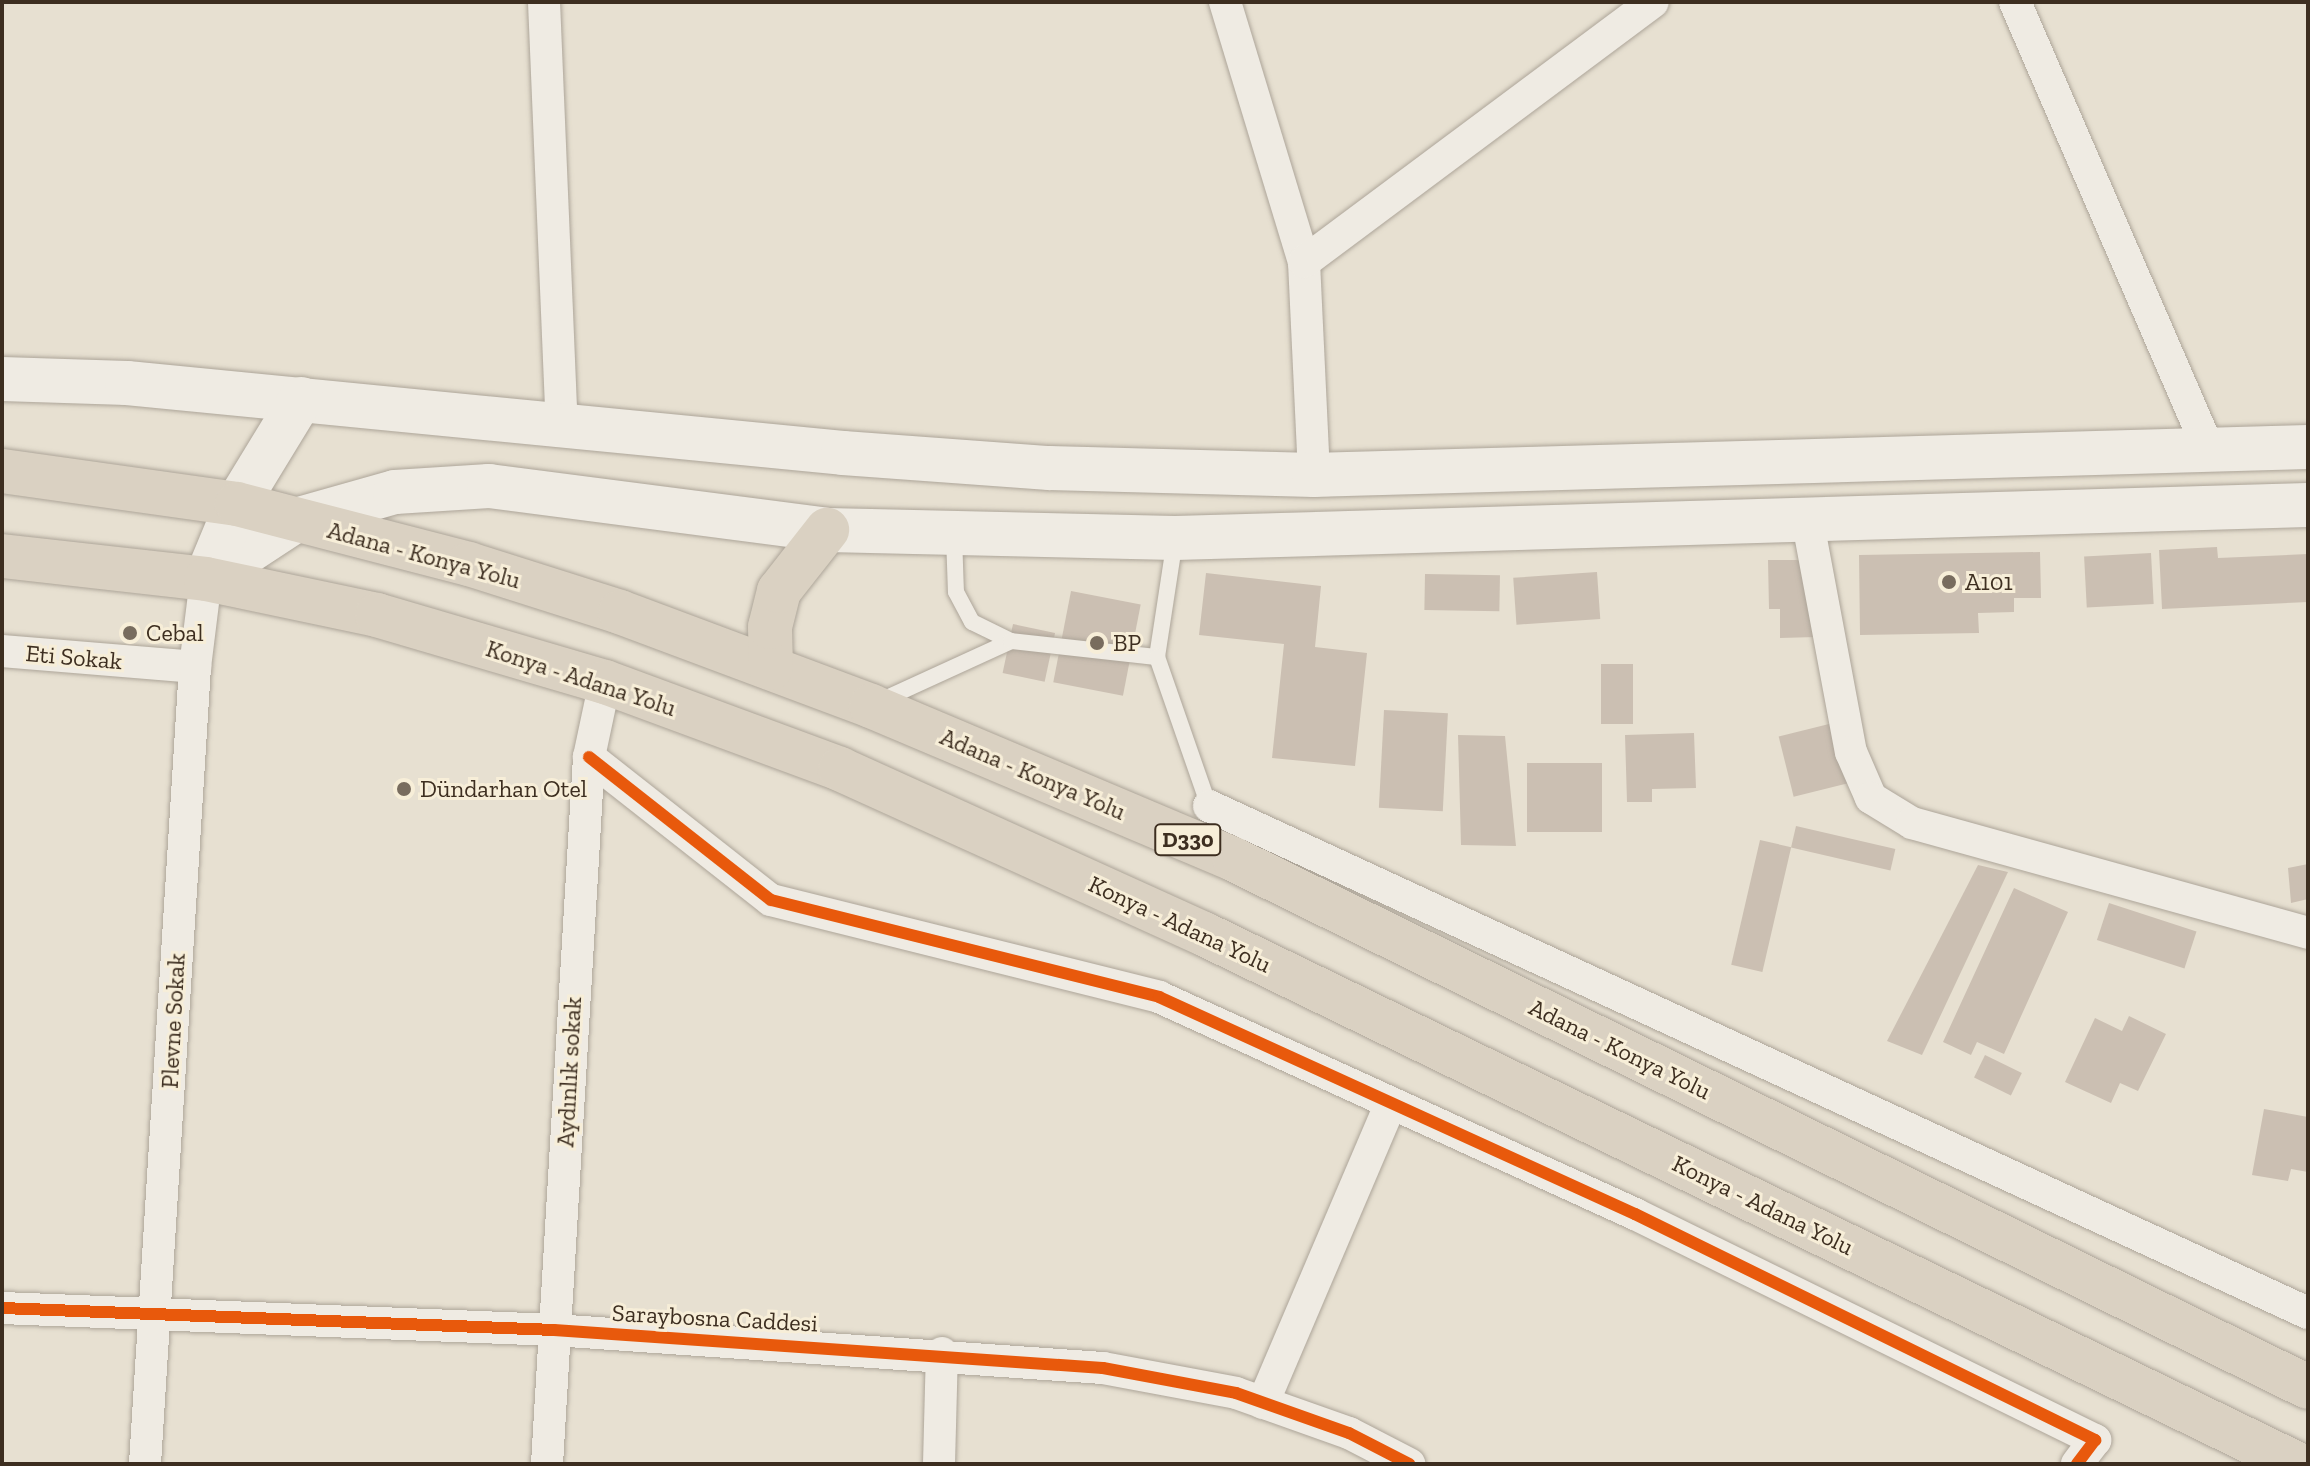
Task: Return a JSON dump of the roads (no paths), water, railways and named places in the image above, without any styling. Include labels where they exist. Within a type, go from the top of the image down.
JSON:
[{"type":"highway","name":"Adana - Konya Yolu","points":[[2,471],[237,504],[469,564],[620,612],[871,706],[1235,860],[2308,1387]]},
{"type":"highway","points":[[771,668],[770,627],[779,591],[827,530]]},
{"type":"highway","name":"Konya - Adana Yolu","points":[[2,556],[206,579],[377,615],[605,682],[840,769],[1204,934],[2297,1464]]},
{"type":"main road","points":[[2,379],[127,383],[562,427],[1033,467],[1314,475],[2308,447]]},
{"type":"main road","points":[[206,579],[237,504],[301,399]]},
{"type":"main road","points":[[1314,475],[1315,537]]},
{"type":"main road","points":[[206,579],[296,520],[395,492],[489,486],[827,530],[1175,538],[1808,523],[2308,505]]},
{"type":"street","points":[[544,2],[562,427]]},
{"type":"street","points":[[1225,2],[1304,262],[1314,475]]},
{"type":"street","points":[[1304,262],[1653,2]]},
{"type":"street","points":[[2015,2],[2209,450]]},
{"type":"street","points":[[1808,523],[1851,752],[1871,798],[1912,823],[2308,933]]},
{"type":"street","name":"Plevne Sokak","points":[[145,1464],[195,667],[206,579]]},
{"type":"street","name":"Eti Sokak","points":[[2,651],[195,667]]},
{"type":"street","name":"Aydınlık sokak","points":[[547,1464],[589,757],[605,682]]},
{"type":"street","points":[[589,757],[771,900],[1159,997],[1635,1214],[2095,1440],[2077,1464]]},
{"type":"street","points":[[1209,806],[2308,1313]]},
{"type":"street","points":[[1263,1403],[1391,1103]]},
{"type":"street","name":"Saraybosna Caddesi","points":[[2,1308],[554,1330],[942,1353],[1103,1368],[1263,1403],[1349,1433],[1409,1464]]},
{"type":"street","points":[[939,1464],[942,1353]]},
{"type":"lane","points":[[954,535],[956,592],[972,622],[1011,641],[1157,657]]},
{"type":"lane","points":[[1175,538],[1157,657],[1209,806],[1235,860]]},
{"type":"lane","points":[[871,706],[1011,641]]},
{"type":"place","name":"A101","points":[[1949,582]]},
{"type":"place","name":"Cebal","points":[[130,633]]},
{"type":"place","name":"BP","points":[[1097,643]]},
{"type":"place","name":"Dündarhan Otel","points":[[404,789]]}]
